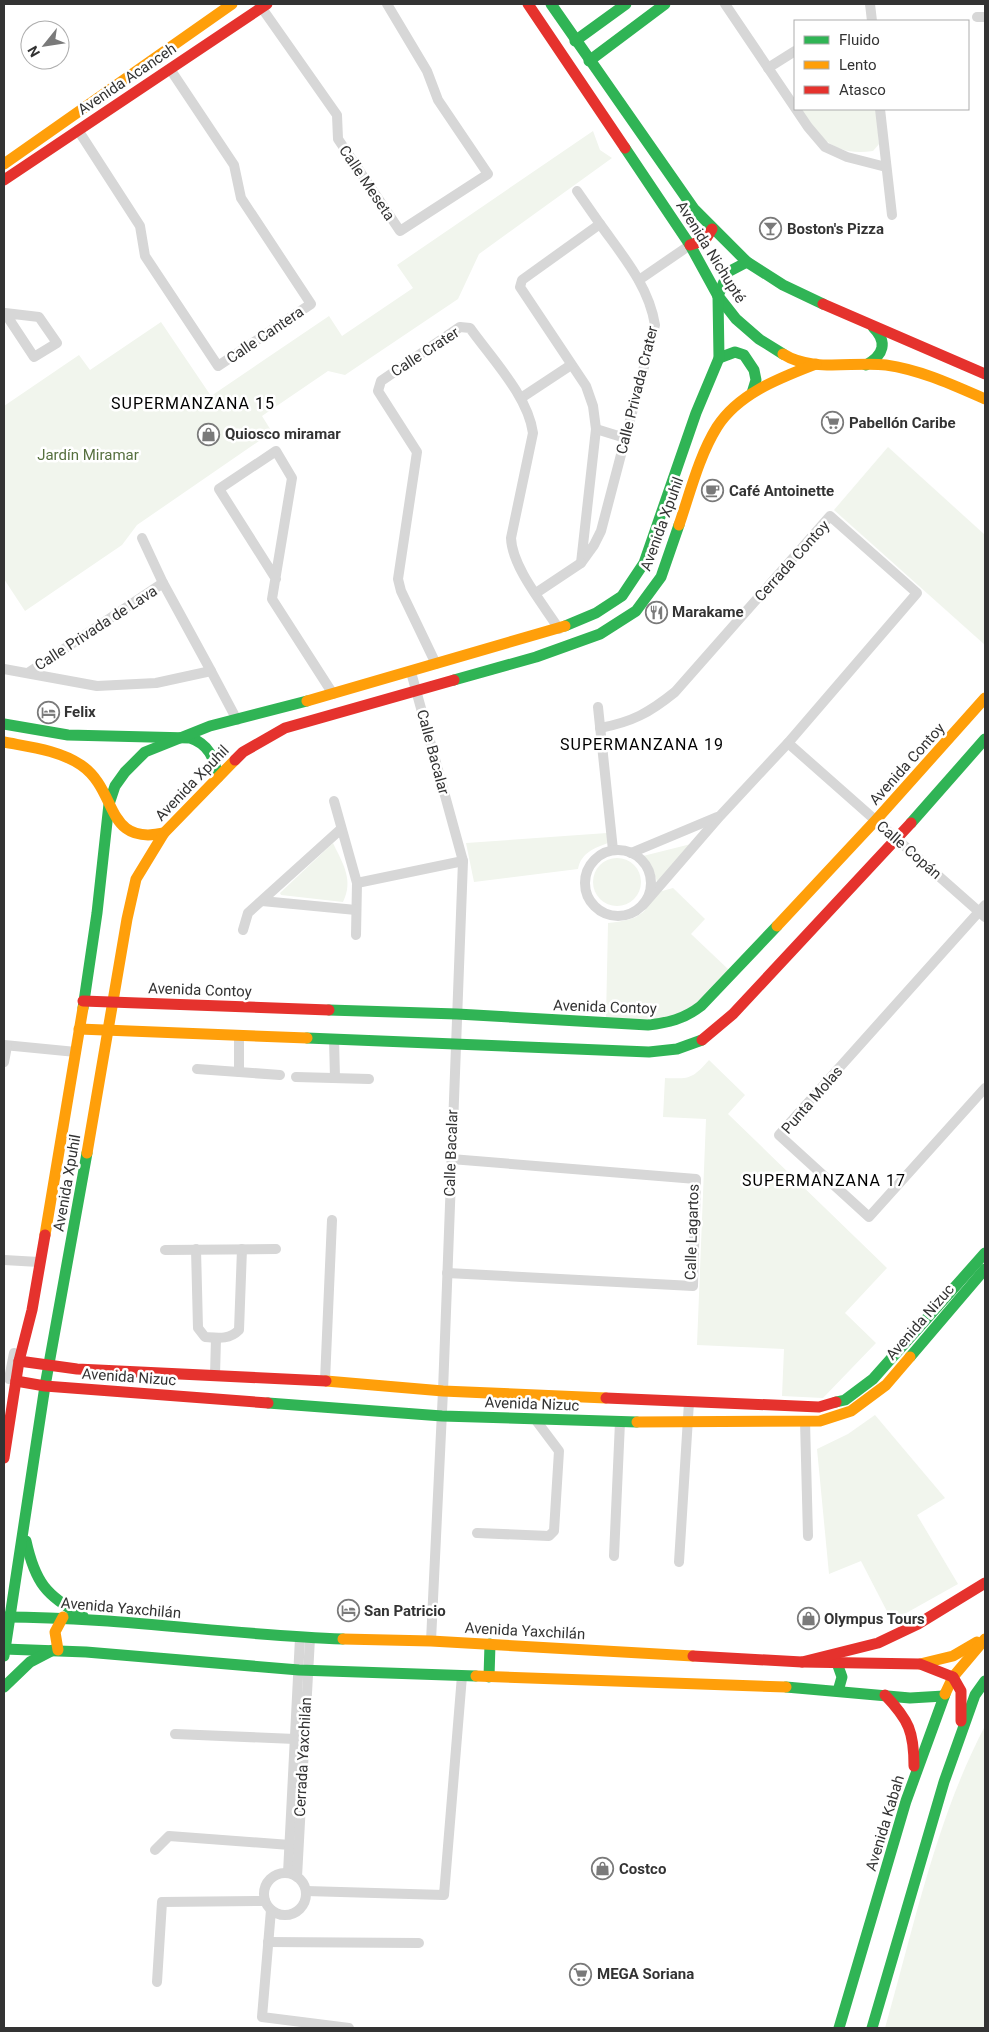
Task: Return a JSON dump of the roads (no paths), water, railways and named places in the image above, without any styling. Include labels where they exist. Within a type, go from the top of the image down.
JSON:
[{"type":"street","name":"Avenida Acanceh","points":[[4,164],[232,4]]},
{"type":"street","name":"Calle Meseta","points":[[262,5],[337,115],[338,139],[400,231],[488,174],[438,100],[427,71],[387,4]]},
{"type":"street","name":"Avenida Nichupté","points":[[528,4],[690,245],[718,296],[736,319],[771,348],[788,357],[816,364],[886,365],[932,376],[985,399]]},
{"type":"street","name":"Avenida Nichupté","points":[[552,4],[575,41],[694,209],[747,262],[783,285],[872,326],[985,374]]},
{"type":"street","points":[[575,41],[626,4]]},
{"type":"street","points":[[589,61],[665,4]]},
{"type":"street","points":[[725,4],[794,107]]},
{"type":"street","points":[[870,4],[872,20]]},
{"type":"street","name":"Avenida Acanceh","points":[[4,180],[262,5]]},
{"type":"street","points":[[768,68],[794,52]]},
{"type":"street","name":"Calle Cantera","points":[[78,130],[140,226],[145,256],[218,366],[311,304],[241,198],[234,165],[170,68]]},
{"type":"street","points":[[796,110],[824,147],[847,157],[886,167]]},
{"type":"street","points":[[880,110],[892,215]]},
{"type":"street","name":"Calle Privada Crater","points":[[536,592],[581,563],[601,531],[655,324],[653,307],[639,280],[577,191]]},
{"type":"street","name":"Calle Privada Crater","points":[[581,563],[596,429],[592,406],[586,386],[520,286],[522,280],[600,224]]},
{"type":"street","points":[[639,280],[690,245],[705,240],[712,229]]},
{"type":"street","points":[[718,296],[728,272],[747,262]]},
{"type":"street","name":"Avenida Xpuhil","points":[[4,1458],[9,1380],[19,1361],[30,1313],[76,1052],[97,913],[109,804],[115,786],[134,760],[145,752],[178,737],[559,630],[596,613],[622,596],[644,563],[696,412],[718,358],[718,296]]},
{"type":"street","points":[[4,312],[39,318],[57,343],[34,357],[4,312]]},
{"type":"street","name":"Calle Crater","points":[[436,664],[401,591],[398,579],[418,452],[378,391],[381,381],[460,326],[470,328],[521,398],[531,416],[533,433],[511,538],[511,550],[559,630]]},
{"type":"street","points":[[866,364],[880,356],[884,348],[882,337],[872,326]]},
{"type":"street","points":[[718,358],[735,352],[744,355],[754,370],[756,380],[752,394]]},
{"type":"street","name":"Avenida Xpuhil","points":[[4,1651],[6,1617],[24,1531],[45,1386],[110,1030],[127,919],[136,880],[164,833],[243,752],[285,728],[536,657],[600,634],[636,611],[661,576],[702,460],[717,427],[752,394],[776,379],[816,364]]},
{"type":"street","points":[[521,398],[571,365]]},
{"type":"street","points":[[596,429],[625,438]]},
{"type":"street","points":[[276,579],[219,489],[276,452],[292,478],[276,579],[272,600],[332,694]]},
{"type":"street","name":"Cerrada Contoy","points":[[600,728],[627,723],[652,710],[674,692],[830,516],[917,592],[788,743],[720,816],[643,905]]},
{"type":"street","name":"Calle Privada de Lava","points":[[142,538],[236,720]]},
{"type":"street","name":"Calle Privada de Lava","points":[[28,673],[164,583]]},
{"type":"street","name":"Calle Privada de Lava","points":[[4,669],[97,686],[156,683],[212,671]]},
{"type":"street","name":"Calle Bacalar","points":[[411,672],[463,860],[442,1416],[431,1641]]},
{"type":"street","name":"Avenida Contoy","points":[[84,1001],[457,1014],[648,1025],[672,1023],[695,1012],[876,820],[985,698]]},
{"type":"street","points":[[598,707],[613,850]]},
{"type":"street","points":[[4,724],[69,735],[178,737],[198,740],[207,747],[214,761],[218,778]]},
{"type":"street","points":[[79,1030],[456,1043],[649,1052],[681,1049],[707,1038],[733,1014],[897,839],[985,739]]},
{"type":"street","points":[[4,742],[67,756],[92,773],[116,817],[133,834],[150,838],[164,833]]},
{"type":"street","name":"Calle Copán","points":[[788,743],[897,839],[983,911]]},
{"type":"street","points":[[334,800],[357,883],[356,935]]},
{"type":"street","name":"Cerrada Contoy","points":[[631,853],[720,816]]},
{"type":"street","points":[[243,930],[248,913],[342,829]]},
{"type":"street","points":[[613,850],[631,853],[640,858],[650,876],[651,886],[643,905],[635,912],[614,916],[604,913],[588,899],[585,889],[588,868],[603,853],[613,850]]},
{"type":"street","points":[[357,883],[463,860]]},
{"type":"street","points":[[262,901],[356,910]]},
{"type":"street","name":"Punta Molas","points":[[983,911],[779,1135],[869,1217],[985,1088]]},
{"type":"street","points":[[239,1035],[239,1072]]},
{"type":"street","points":[[334,1039],[335,1078]]},
{"type":"street","points":[[4,1062],[5,1045],[76,1052]]},
{"type":"street","points":[[197,1069],[280,1075]]},
{"type":"street","points":[[296,1077],[369,1079]]},
{"type":"street","name":"Calle Lagartos","points":[[447,1273],[693,1286],[696,1179],[451,1159]]},
{"type":"street","points":[[325,1381],[332,1220]]},
{"type":"street","points":[[196,1249],[198,1328],[204,1337],[216,1338],[232,1337],[239,1330],[242,1249]]},
{"type":"street","points":[[165,1250],[276,1249]]},
{"type":"street","name":"Avenida Nizuc","points":[[9,1380],[45,1386],[442,1416],[687,1423],[820,1421],[852,1411],[886,1385],[980,1270],[985,1253]]},
{"type":"street","points":[[4,1260],[39,1262]]},
{"type":"street","name":"Avenida Nizuc","points":[[19,1361],[49,1365],[325,1381],[443,1391],[819,1407],[845,1400],[873,1379],[980,1270]]},
{"type":"street","points":[[9,1380],[22,1321],[30,1313]]},
{"type":"street","points":[[215,1375],[216,1338]]},
{"type":"street","points":[[679,1562],[689,1402]]},
{"type":"street","points":[[476,1533],[549,1536],[554,1531],[559,1451],[535,1419]]},
{"type":"street","points":[[805,1421],[808,1536]]},
{"type":"street","points":[[614,1556],[620,1422]]},
{"type":"street","points":[[24,1531],[31,1567],[42,1588],[59,1604],[91,1620]]},
{"type":"street","points":[[802,1662],[878,1643],[918,1624],[985,1582]]},
{"type":"street","name":"Avenida Yaxchilán","points":[[6,1617],[63,1617],[305,1638],[431,1641],[802,1662],[920,1664],[953,1677]]},
{"type":"street","points":[[56,1650],[54,1632],[63,1617]]},
{"type":"street","name":"Cerrada Yaxchilán","points":[[292,1875],[305,1638]]},
{"type":"street","points":[[920,1664],[953,1656],[985,1638]]},
{"type":"street","name":"Avenida Kabah","points":[[839,2028],[914,1779],[944,1696],[953,1677],[985,1638]]},
{"type":"street","points":[[488,1677],[490,1644]]},
{"type":"street","points":[[4,1687],[30,1662],[56,1650]]},
{"type":"street","points":[[4,1651],[56,1650],[304,1670],[772,1686],[910,1698],[944,1696],[961,1691],[985,1675]]},
{"type":"street","points":[[837,1663],[842,1672],[843,1684],[838,1691]]},
{"type":"street","name":"Cerrada Yaxchilán","points":[[292,1875],[290,1845],[295,1740],[304,1670]]},
{"type":"street","points":[[306,1891],[303,1906],[291,1915],[280,1915],[271,1910],[265,1901],[266,1884],[280,1874],[292,1875],[306,1891],[444,1895],[462,1676]]},
{"type":"street","points":[[953,1677],[961,1691],[963,1705],[959,1740]]},
{"type":"street","points":[[872,2028],[909,1898],[959,1740],[975,1695],[985,1681]]},
{"type":"street","points":[[884,1695],[904,1714],[914,1737],[914,1779]]},
{"type":"street","points":[[174,1734],[295,1740]]},
{"type":"street","points":[[155,1850],[169,1836],[290,1845]]},
{"type":"street","points":[[157,1982],[162,1902],[265,1901]]},
{"type":"street","points":[[271,1910],[262,2016],[349,2028]]},
{"type":"street","points":[[268,1942],[419,1944]]},
{"type":"place","name":"Boston's Pizza","points":[[771,229]]},
{"type":"place","name":"Pabellón Caribe","points":[[833,423]]},
{"type":"place","name":"Quiosco miramar","points":[[209,434]]},
{"type":"place","name":"Café Antoinette","points":[[713,491]]},
{"type":"place","name":"Marakame","points":[[656,612]]},
{"type":"place","name":"Felix","points":[[48,712]]},
{"type":"place","name":"San Patricio","points":[[348,1611]]},
{"type":"place","name":"Olympus Tours","points":[[808,1619]]},
{"type":"place","name":"Costco","points":[[603,1869]]},
{"type":"place","name":"MEGA Soriana","points":[[581,1974]]},
{"type":"district","name":"SUPERMANZANA 15","points":[[193,403]]},
{"type":"district","name":"SUPERMANZANA 19","points":[[642,744]]},
{"type":"district","name":"SUPERMANZANA 17","points":[[824,1180]]},
{"type":"park label","name":"Jardín Miramar","points":[[88,455]]}]
